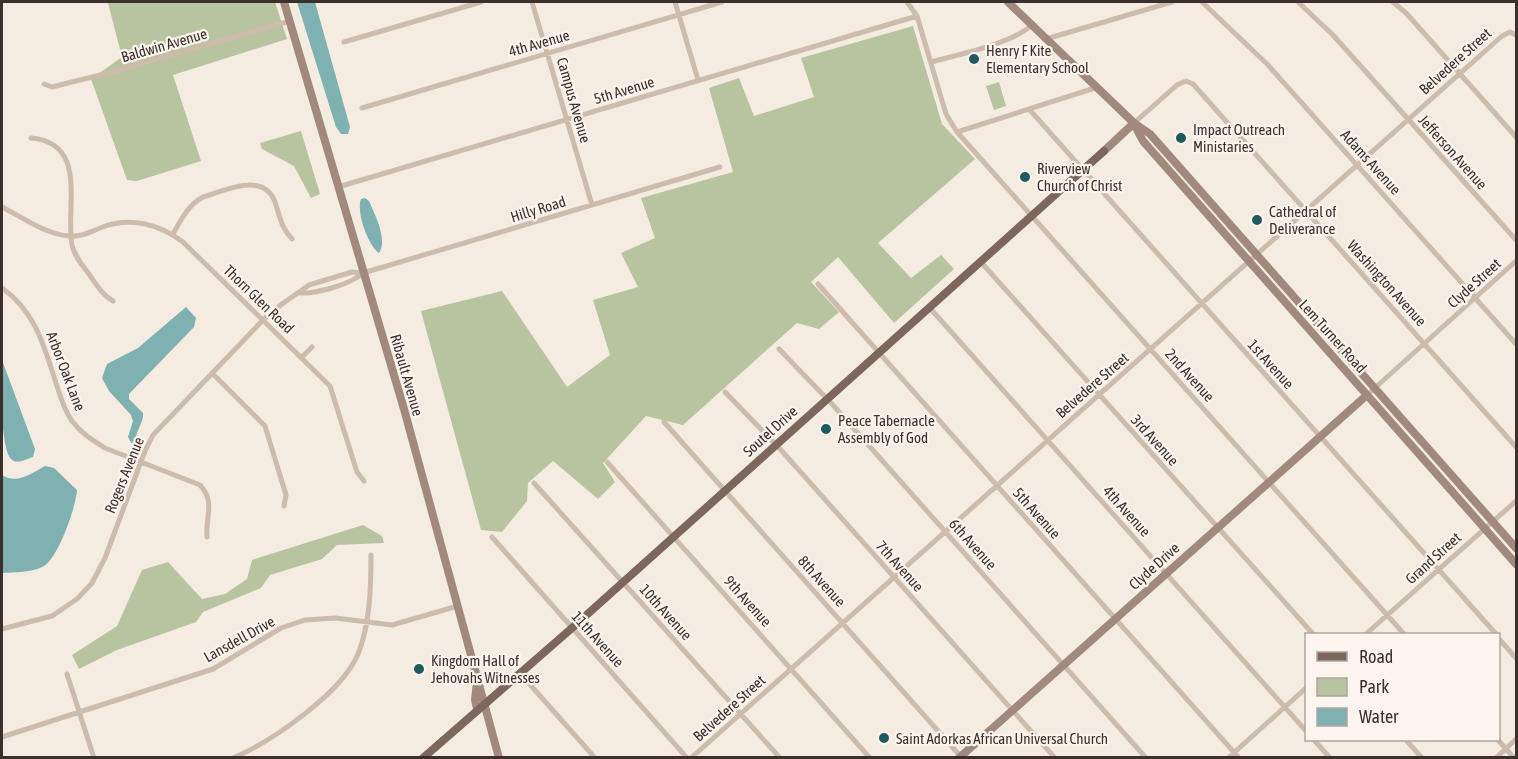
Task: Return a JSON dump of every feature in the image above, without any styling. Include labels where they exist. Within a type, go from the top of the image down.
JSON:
[{"type":"main road","name":"Ribault Avenue","points":[[284,2],[500,758]]},
{"type":"main road","name":"Lem Turner Road","points":[[1008,2],[1134,123],[1150,134],[1516,548]]},
{"type":"main road","name":"Lem Turner Road","points":[[1134,123],[1143,141],[1516,564]]},
{"type":"main road","name":"Soutel Drive","points":[[423,758],[572,628],[1134,123]]},
{"type":"main road","name":"Clyde Drive","points":[[961,757],[1367,395]]},
{"type":"main road","points":[[477,677],[475,700],[477,709]]},
{"type":"street","points":[[345,42],[481,2]]},
{"type":"street","name":"Campus Avenue","points":[[532,2],[592,205]]},
{"type":"street","points":[[675,2],[698,80]]},
{"type":"street","name":"4th Avenue","points":[[362,108],[722,2]]},
{"type":"street","name":"2nd Avenue","points":[[907,2],[917,16],[946,114],[957,132],[1403,633]]},
{"type":"street","points":[[1046,39],[1153,4],[1172,2]]},
{"type":"street","name":"Adams Avenue","points":[[1202,2],[1268,65],[1516,344]]},
{"type":"street","name":"Jefferson Avenue","points":[[1298,2],[1333,35],[1516,240]]},
{"type":"street","points":[[1393,2],[1407,14],[1516,137]]},
{"type":"street","name":"5th Avenue","points":[[338,187],[917,16]]},
{"type":"street","name":"Baldwin Avenue","points":[[44,84],[52,87],[112,72],[290,21]]},
{"type":"street","points":[[931,62],[1000,42],[1023,33],[1032,25]]},
{"type":"street","name":"Belvedere Street","points":[[689,758],[792,669],[1502,36],[1513,33]]},
{"type":"street","name":"Washington Avenue","points":[[1134,123],[1177,85],[1190,82],[1516,447]]},
{"type":"street","points":[[957,132],[1098,87]]},
{"type":"street","name":"1st Avenue","points":[[1029,109],[1494,633]]},
{"type":"street","points":[[31,138],[42,138],[52,143],[67,159],[71,176],[71,236],[74,252],[105,296],[113,301]]},
{"type":"street","name":"Hilly Road","points":[[363,273],[720,167]]},
{"type":"street","points":[[173,234],[190,206],[202,197],[251,184],[267,189],[284,231],[292,238]]},
{"type":"street","points":[[2,207],[53,233],[71,236]]},
{"type":"street","name":"Thorn Glen Road","points":[[71,236],[86,234],[121,222],[153,225],[173,234],[183,242],[330,386],[357,472],[364,481]]},
{"type":"street","name":"3rd Avenue","points":[[980,261],[1312,633]]},
{"type":"street","name":"Clyde Street","points":[[1367,395],[1516,261]]},
{"type":"street","name":"Rogers Avenue","points":[[2,629],[52,616],[77,599],[92,583],[105,558],[153,435],[264,319],[309,285],[352,272],[363,273]]},
{"type":"street","name":"5th Avenue","points":[[818,284],[1239,758]]},
{"type":"street","name":"Arbor Oak Lane","points":[[2,288],[25,309],[34,322],[62,400],[72,420],[92,440],[105,448],[200,485],[209,497],[207,537]]},
{"type":"street","name":"4th Avenue","points":[[929,307],[1305,730]]},
{"type":"street","points":[[302,357],[312,347]]},
{"type":"street","name":"6th Avenue","points":[[779,349],[826,398],[1146,758]]},
{"type":"street","points":[[212,373],[265,426],[286,495],[284,506]]},
{"type":"street","name":"7th Avenue","points":[[725,392],[775,444],[1055,758]]},
{"type":"street","name":"8th Avenue","points":[[664,422],[961,757]]},
{"type":"street","name":"9th Avenue","points":[[607,462],[870,758]]},
{"type":"street","name":"10th Avenue","points":[[534,483],[780,758]]},
{"type":"street","name":"Grand Street","points":[[1367,633],[1516,501]]},
{"type":"street","name":"11th Avenue","points":[[492,537],[689,758]]},
{"type":"street","points":[[233,758],[281,732],[343,679],[358,653],[366,622],[372,555]]},
{"type":"street","name":"Lansdell Drive","points":[[2,737],[213,669],[290,624],[318,618],[335,618],[392,625],[458,606]]},
{"type":"street","name":"1st Avenue","points":[[1500,639],[1516,658]]},
{"type":"street","points":[[519,672],[595,758]]},
{"type":"street","points":[[68,674],[94,758]]},
{"type":"street","points":[[1228,758],[1305,689]]},
{"type":"street","points":[[1496,758],[1516,739]]},
{"type":"street","points":[[1315,741],[1330,758]]},
{"type":"street","points":[[1407,741],[1422,758]]},
{"type":"street","points":[[1499,741],[1514,758]]},
{"type":"green space","points":[[275,2],[287,39],[173,75],[201,161],[137,181],[127,180],[91,79],[122,57],[108,3]]},
{"type":"green space","points":[[913,26],[942,124],[975,159],[878,243],[911,278],[941,255],[954,269],[894,323],[838,257],[811,282],[839,312],[819,329],[797,323],[683,425],[646,416],[603,463],[615,482],[598,499],[553,461],[528,483],[527,501],[502,532],[481,530],[421,311],[502,291],[567,387],[610,355],[593,300],[638,287],[621,253],[655,238],[641,198],[733,172],[709,88],[739,78],[754,116],[814,97],[801,58]]},
{"type":"green space","points":[[999,82],[1006,106],[994,110],[986,86]]},
{"type":"green space","points":[[301,131],[320,194],[311,198],[294,166],[262,149],[260,143]]},
{"type":"green space","points":[[363,525],[382,536],[384,543],[337,545],[322,559],[270,575],[261,588],[203,612],[196,622],[117,650],[79,669],[72,655],[117,626],[142,570],[168,562],[202,599],[225,594],[247,579],[252,560]]},
{"type":"water","points":[[297,2],[315,2],[350,127],[348,134],[341,134],[336,127]]},
{"type":"water","points":[[365,198],[369,201],[380,227],[382,241],[379,253],[364,228],[360,205],[361,199]]},
{"type":"water","points":[[186,307],[196,318],[194,327],[129,394],[129,399],[143,413],[136,441],[132,444],[128,437],[133,421],[131,415],[109,391],[102,378],[107,364],[138,348]]},
{"type":"water","points":[[2,360],[35,449],[33,457],[22,461],[13,461],[7,452],[2,412]]},
{"type":"water","points":[[45,466],[54,468],[77,490],[65,531],[55,553],[44,566],[29,571],[2,573],[2,475],[13,479],[19,478],[30,475]]},
{"type":"place","name":"Henry F Kite Elementary School","points":[[974,59]]},
{"type":"place","name":"Impact Outreach Ministaries","points":[[1181,138]]},
{"type":"place","name":"Riverview Church of Christ","points":[[1025,177]]},
{"type":"place","name":"Cathedral of Deliverance","points":[[1257,220]]},
{"type":"place","name":"Peace Tabernacle Assembly of God","points":[[826,429]]},
{"type":"place","name":"Kingdom Hall of Jehovahs Witnesses","points":[[419,669]]},
{"type":"place","name":"Saint Adorkas African Universal Church","points":[[884,738]]}]
